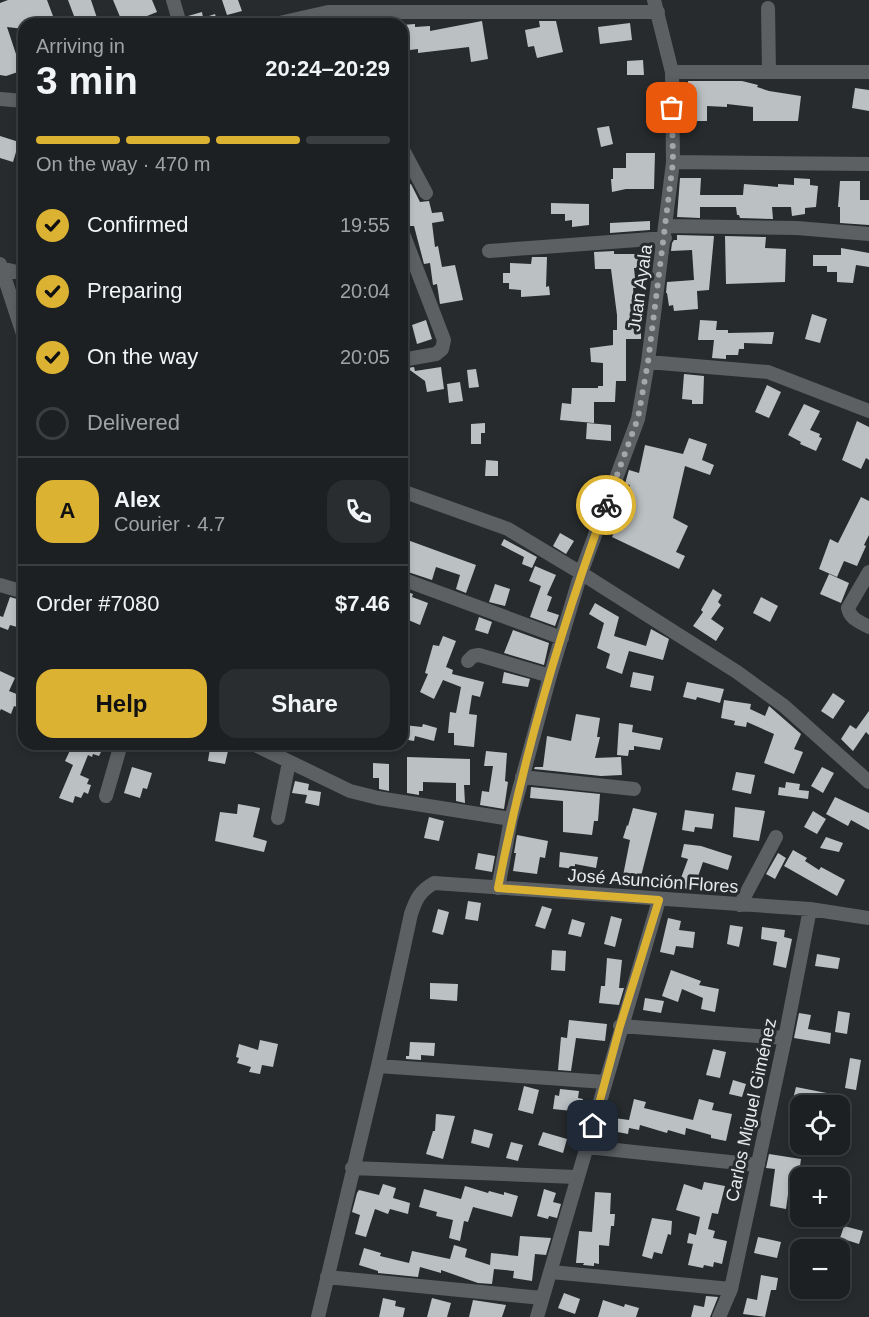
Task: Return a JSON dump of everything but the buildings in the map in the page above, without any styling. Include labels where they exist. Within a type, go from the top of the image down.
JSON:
[{"type":"street","points":[[173,0],[178,18]]},
{"type":"street","points":[[331,18],[656,6]]},
{"type":"street","name":"Juan Ayala","points":[[498,888],[511,819],[550,676],[581,573],[638,418],[648,362],[673,162],[672,72],[656,6]]},
{"type":"street","points":[[768,8],[769,72]]},
{"type":"street","points":[[672,72],[869,72]]},
{"type":"street","points":[[0,99],[18,100]]},
{"type":"street","points":[[408,160],[426,194]]},
{"type":"street","points":[[673,162],[869,164]]},
{"type":"street","points":[[489,251],[665,232],[797,228],[869,234]]},
{"type":"street","points":[[408,246],[444,339],[442,349],[436,354],[408,359]]},
{"type":"street","points":[[1,266],[18,272]]},
{"type":"street","points":[[1,266],[18,318]]},
{"type":"street","points":[[648,362],[768,372],[869,411]]},
{"type":"street","points":[[408,493],[508,530],[581,573],[747,679],[784,706],[869,781]]},
{"type":"street","points":[[869,573],[848,608],[852,618],[869,627]]},
{"type":"street","points":[[408,581],[562,638]]},
{"type":"street","points":[[0,585],[18,590]]},
{"type":"street","points":[[468,662],[473,656],[479,655],[550,676]]},
{"type":"street","points":[[106,796],[119,750]]},
{"type":"street","points":[[265,750],[350,791],[378,798],[511,819]]},
{"type":"street","points":[[278,818],[289,762]]},
{"type":"street","points":[[522,777],[634,789]]},
{"type":"street","points":[[740,905],[776,837]]},
{"type":"street","name":"José Asunción Flores","points":[[378,1066],[411,914],[423,890],[434,883],[810,909],[869,918]]},
{"type":"street","points":[[537,1317],[620,1026],[659,900]]},
{"type":"street","name":"Carlos Miguel Giménez","points":[[719,1317],[731,1289],[810,909]]},
{"type":"street","points":[[620,1026],[785,1038]]},
{"type":"street","points":[[318,1317],[378,1066],[605,1082]]},
{"type":"street","points":[[587,1148],[758,1165]]},
{"type":"street","points":[[352,1168],[576,1177]]},
{"type":"street","points":[[551,1272],[731,1289]]},
{"type":"street","points":[[327,1277],[542,1298]]},
{"type":"way so far","points":[[606,505],[638,418],[648,362],[673,162],[672,108]]},
{"type":"route","points":[[593,1126],[620,1026],[659,900],[498,888],[511,819],[550,676],[581,573],[606,505]]}]
